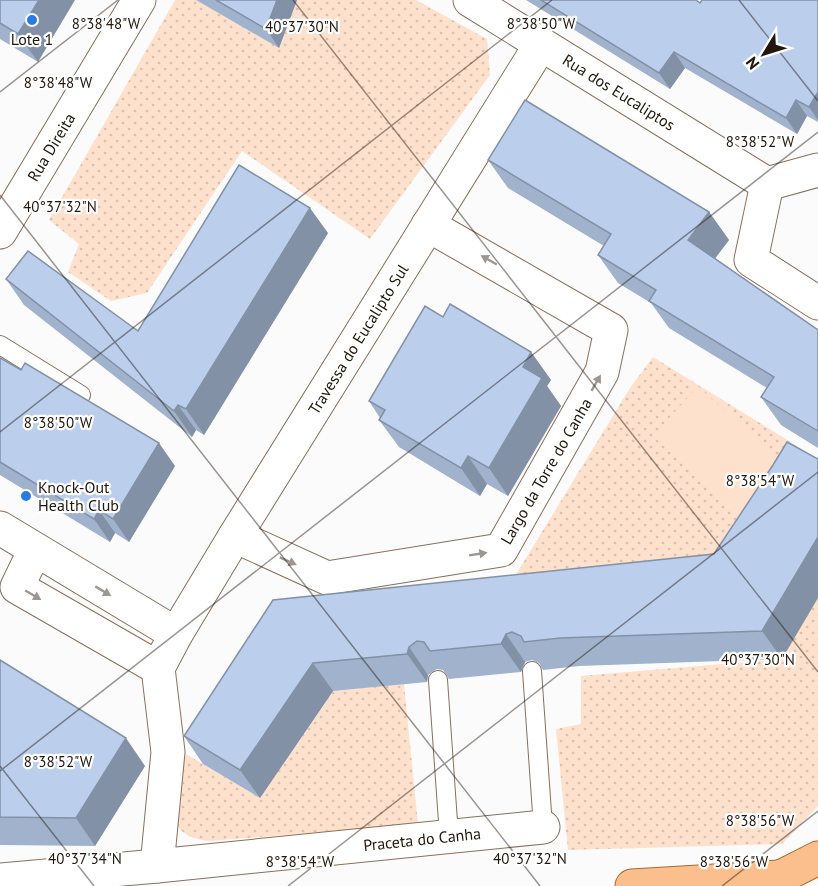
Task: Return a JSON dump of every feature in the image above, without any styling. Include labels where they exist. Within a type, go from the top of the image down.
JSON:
[{"type":"main road","points":[[632,886],[771,882],[818,858]]},
{"type":"street","name":"Rua Direita","points":[[0,232],[139,0]]},
{"type":"street","name":"Rua dos Eucaliptos","points":[[470,0],[767,184]]},
{"type":"street","name":"Travessa do Eucalipto Sul","points":[[158,668],[235,536],[541,44]]},
{"type":"street","points":[[818,170],[767,184],[751,260],[818,303]]},
{"type":"street","name":"Largo da Torre do Canha","points":[[235,536],[327,578],[501,550],[602,372],[611,330],[428,225]]},
{"type":"street","points":[[0,528],[176,634]]},
{"type":"street","points":[[35,550],[17,587],[158,668],[168,752],[157,866]]},
{"type":"street","name":"Praceta do Canha","points":[[0,880],[543,827]]},
{"type":"lane","points":[[0,345],[81,395]]},
{"type":"lane","points":[[532,671],[543,827]]},
{"type":"lane","points":[[438,680],[449,836]]},
{"type":"shaded area","points":[[175,0],[196,0],[279,48],[297,0],[416,0],[487,39],[490,75],[370,239],[242,151],[147,293],[111,301],[68,272],[79,244],[49,220]]},
{"type":"shaded area","points":[[653,357],[797,446],[771,490],[740,517],[729,562],[512,581],[630,388]]},
{"type":"shaded area","points":[[698,386],[784,466],[740,517],[653,436]]},
{"type":"shaded area","points":[[818,589],[818,806],[782,844],[568,850],[556,729],[581,724],[581,676],[782,659]]},
{"type":"shaded area","points":[[404,684],[418,824],[211,841],[193,838],[182,831],[176,822],[175,797],[186,754],[260,798],[333,691]]},
{"type":"building","points":[[0,0],[39,0],[18,34],[0,23]]},
{"type":"building","points":[[216,0],[277,0],[266,29]]},
{"type":"building","points":[[541,0],[696,0],[700,3],[702,0],[818,0],[818,92],[809,107],[796,100],[786,118],[674,52],[659,73]]},
{"type":"building","points":[[525,100],[709,212],[688,240],[818,330],[818,431],[761,397],[774,377],[649,301],[656,290],[598,255],[611,234],[488,160]]},
{"type":"building","points":[[239,165],[310,208],[186,409],[178,405],[174,411],[6,279],[28,251],[138,331]]},
{"type":"building","points":[[450,304],[531,352],[523,367],[542,378],[489,468],[468,456],[461,468],[379,420],[385,410],[369,401],[425,306],[443,317]]},
{"type":"building","points":[[0,358],[21,370],[25,363],[159,443],[113,519],[99,510],[94,519],[0,462]]},
{"type":"building","points":[[787,442],[818,459],[818,537],[762,631],[560,638],[524,642],[521,636],[512,632],[506,634],[501,644],[430,651],[424,642],[417,641],[409,647],[407,654],[313,663],[240,770],[184,736],[273,600],[714,554]]},
{"type":"building","points":[[0,660],[126,738],[76,818],[0,817]]},
{"type":"place","name":"Lote 1","points":[[32,20]]},
{"type":"place","name":"Knock-Out Health Club","points":[[26,496]]}]
